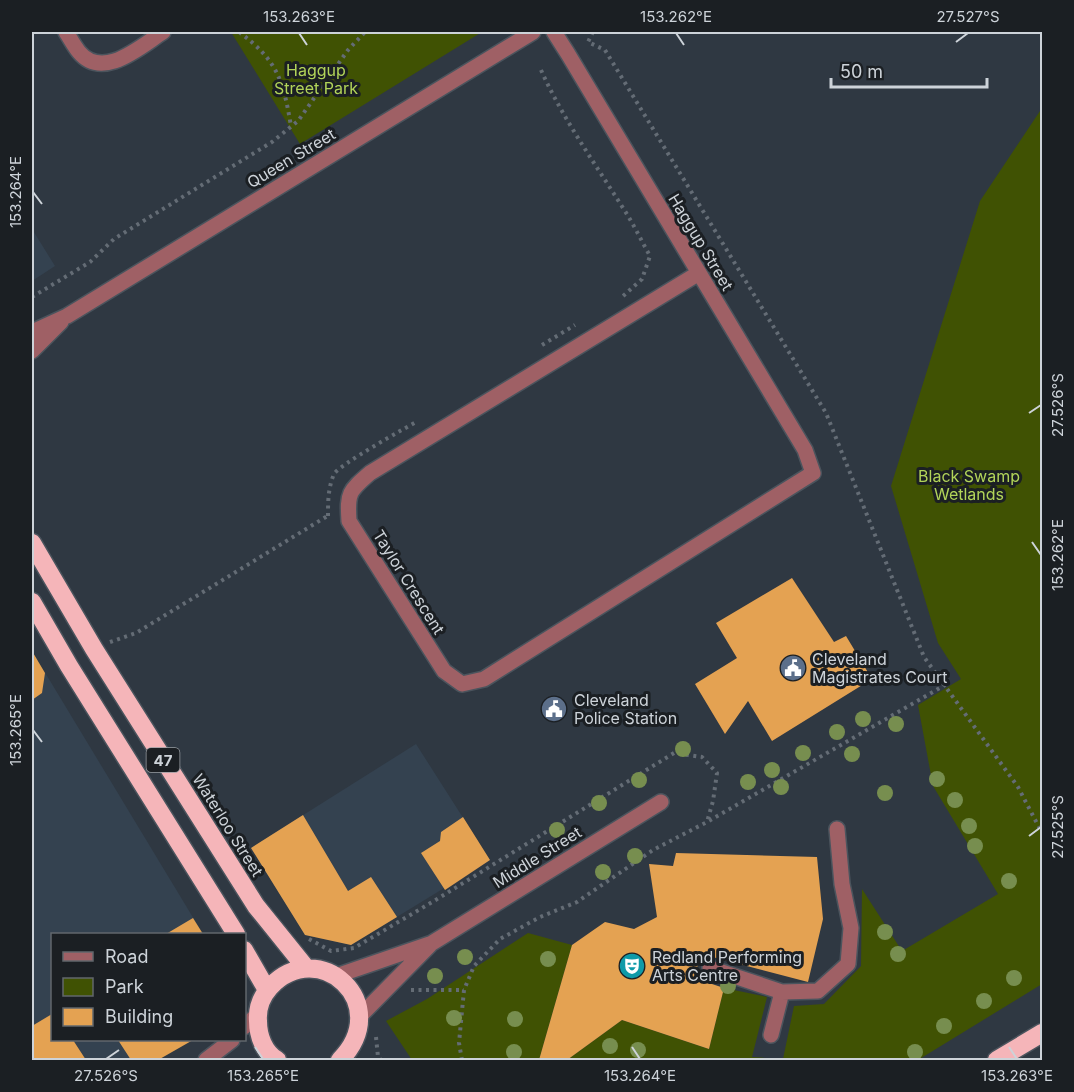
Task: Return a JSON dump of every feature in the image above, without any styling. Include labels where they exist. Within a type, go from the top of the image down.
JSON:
[{"type":"highway","name":"Waterloo Street","points":[[32,543],[94,650],[256,906],[306,968]]},
{"type":"highway","name":"47","points":[[32,602],[69,666],[235,933]]},
{"type":"highway","points":[[246,953],[267,990]]},
{"type":"highway","points":[[277,1060],[264,1045],[251,1021],[267,990],[278,979],[291,971],[306,968],[322,970],[336,976],[357,1000],[360,1016],[358,1034],[349,1057]]},
{"type":"highway","points":[[997,1060],[1042,1033]]},
{"type":"street","points":[[66,32],[80,54],[95,63],[110,64],[163,32]]},
{"type":"street","name":"Queen Street","points":[[32,332],[67,316],[533,32]]},
{"type":"street","name":"Haggup Street","points":[[554,32],[805,450],[813,473]]},
{"type":"street","points":[[348,504],[351,489],[370,474],[699,273]]},
{"type":"street","name":"Queen Street","points":[[32,351],[67,316]]},
{"type":"street","name":"Taylor Crescent","points":[[348,504],[349,520],[444,671],[462,684],[484,679],[813,473]]},
{"type":"street","name":"Middle Street","points":[[336,976],[432,943],[661,802]]},
{"type":"street","points":[[710,968],[782,992],[818,991],[848,964],[851,928],[842,884],[837,829]]},
{"type":"street","name":"Middle Street","points":[[360,1016],[432,943]]},
{"type":"street","points":[[771,1035],[782,992]]},
{"type":"street","points":[[206,1060],[231,1041]]},
{"type":"path","points":[[239,32],[274,64],[285,89],[292,127]]},
{"type":"path","points":[[32,297],[90,262],[114,239],[272,142],[292,127],[348,51],[365,32]]},
{"type":"path","points":[[593,32],[588,42],[605,50],[826,413],[924,657],[1018,787],[1042,833]]},
{"type":"path","points":[[541,70],[553,97],[625,210],[650,256],[642,279],[620,299]]},
{"type":"path","points":[[533,351],[580,322]]},
{"type":"path","points":[[328,516],[328,495],[335,472],[394,433],[423,418]]},
{"type":"path","points":[[94,650],[136,633],[348,504]]},
{"type":"path","points":[[462,1060],[459,1042],[464,990],[474,966],[500,939],[540,917],[577,902],[653,850],[707,822],[945,685]]},
{"type":"path","points":[[307,937],[331,951],[354,948],[674,753],[702,757],[717,773],[707,822]]},
{"type":"path","points":[[405,996],[411,990],[464,990]]},
{"type":"path","points":[[376,1032],[378,1057],[381,1060]]},
{"type":"shaded area","points":[[32,229],[55,266],[32,281]]},
{"type":"shaded area","points":[[32,651],[202,933],[51,933],[51,1041],[191,1041],[158,1060],[32,1060]]},
{"type":"shaded area","points":[[416,744],[490,860],[351,945],[305,935],[251,848]]},
{"type":"green space","name":"Haggup Street Park","points":[[231,32],[482,32],[300,144]]},
{"type":"green space","name":"Black Swamp Wetlands","points":[[1042,108],[1042,984],[918,1060],[567,1060],[622,1020],[709,1049],[724,988],[767,997],[752,1057],[783,1059],[794,1006],[824,1004],[861,966],[862,889],[902,951],[998,894],[933,786],[918,705],[961,679],[938,643],[891,486],[980,201]]},
{"type":"green space","points":[[528,933],[572,945],[539,1060],[412,1060],[386,1021],[427,999]]},
{"type":"building","name":"Cleveland Magistrates Court","points":[[792,578],[834,642],[846,636],[872,679],[772,741],[748,701],[725,734],[695,684],[737,658],[716,623]]},
{"type":"building","points":[[32,651],[45,673],[42,693],[32,700]]},
{"type":"building","points":[[303,815],[348,891],[371,877],[397,917],[351,945],[305,935],[251,848]]},
{"type":"building","points":[[463,817],[490,860],[445,890],[421,853],[440,841],[441,832]]},
{"type":"building","name":"Redland Performing Arts Centre","points":[[676,853],[817,857],[823,919],[808,982],[701,954],[694,978],[724,988],[709,1049],[622,1020],[567,1060],[539,1060],[572,945],[605,922],[634,929],[657,917],[649,864],[673,866]]},
{"type":"building","points":[[193,918],[202,933],[168,933]]},
{"type":"building","points":[[51,1015],[51,1041],[74,1041],[86,1060],[32,1060],[32,1026]]},
{"type":"building","points":[[119,1041],[191,1041],[158,1060],[131,1060]]},
{"type":"place","name":"Cleveland Magistrates Court","points":[[793,668]]},
{"type":"place","name":"Cleveland Police Station","points":[[554,709]]},
{"type":"place","name":"Redland Performing Arts Centre","points":[[632,966]]}]
